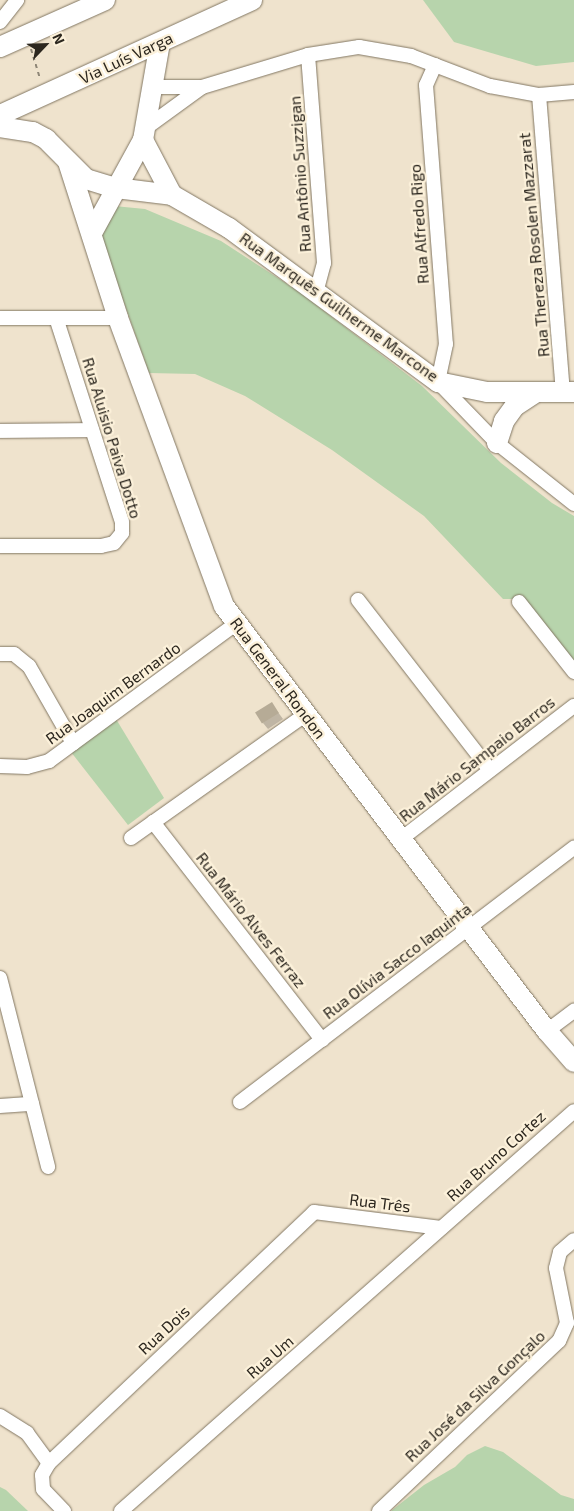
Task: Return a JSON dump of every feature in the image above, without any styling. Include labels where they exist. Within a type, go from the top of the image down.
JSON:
[{"type":"street","points":[[0,22],[17,0]]},
{"type":"street","points":[[0,47],[103,0]]},
{"type":"street","points":[[206,20],[232,0]]},
{"type":"street","name":"Via Luís Varga","points":[[0,115],[252,0]]},
{"type":"street","points":[[92,233],[145,134],[160,43]]},
{"type":"street","points":[[153,87],[202,87],[308,54],[359,47],[411,56],[490,86],[538,95],[574,92]]},
{"type":"street","name":"Rua Antônio Suzzigan","points":[[308,54],[324,263],[317,290]]},
{"type":"street","name":"Rua Alfredo Rigo","points":[[435,64],[426,85],[446,344],[438,382]]},
{"type":"street","points":[[145,134],[202,87]]},
{"type":"street","name":"Rua Thereza Rosolen Mazzarat","points":[[538,95],[569,393]]},
{"type":"street","name":"Rua General Rondon","points":[[0,127],[33,132],[56,147],[68,162],[86,179],[116,188]]},
{"type":"street","points":[[145,134],[172,195]]},
{"type":"street","name":"Rua General Rondon","points":[[68,162],[118,318],[224,606],[546,1032],[574,1062]]},
{"type":"street","name":"Rua Marquês Guilherme Marcone","points":[[116,188],[172,195],[229,228],[317,290],[438,382],[487,392],[569,393]]},
{"type":"street","points":[[0,318],[118,318]]},
{"type":"street","name":"Rua Aluisio Paiva Dotto","points":[[0,546],[101,546],[118,538],[122,522],[56,318]]},
{"type":"street","points":[[438,382],[497,443],[574,504]]},
{"type":"street","points":[[497,443],[504,421],[515,406],[535,393]]},
{"type":"street","points":[[0,430],[92,430]]},
{"type":"street","points":[[358,600],[490,770]]},
{"type":"street","points":[[519,602],[574,672]]},
{"type":"street","name":"Rua Joaquim Bernardo","points":[[0,766],[27,767],[49,761],[237,623]]},
{"type":"street","points":[[0,654],[14,654],[29,666],[73,743]]},
{"type":"street","name":"Rua Mário Sampaio Barros","points":[[401,839],[574,706]]},
{"type":"street","points":[[131,838],[305,715]]},
{"type":"street","name":"Rua Mário Alves Ferraz","points":[[153,822],[322,1040]]},
{"type":"street","name":"Rua Olívia Sacco Iaquinta","points":[[240,1102],[574,848]]},
{"type":"street","points":[[0,978],[2,994],[48,1167]]},
{"type":"street","points":[[546,1032],[574,1010]]},
{"type":"street","points":[[0,1106],[32,1104]]},
{"type":"street","name":"Rua Bruno Cortez","points":[[441,1228],[574,1111]]},
{"type":"street","name":"Rua Três","points":[[314,1212],[441,1228]]},
{"type":"street","name":"Rua Dois","points":[[64,1511],[43,1489],[42,1475],[49,1463],[314,1212]]},
{"type":"street","name":"Rua Um","points":[[121,1511],[441,1228]]},
{"type":"street","name":"Rua José da Silva Gonçalo","points":[[379,1511],[560,1341],[567,1323],[556,1268],[560,1252],[574,1240]]},
{"type":"street","points":[[0,1416],[27,1433],[49,1463]]},
{"type":"path","points":[[26,35],[46,95]]},
{"type":"green space","points":[[423,0],[574,0],[574,62],[536,66],[454,42]]},
{"type":"green space","points":[[114,206],[145,209],[221,241],[298,291],[422,386],[501,463],[552,503],[574,516],[574,661],[525,599],[503,599],[424,516],[332,450],[245,396],[195,374],[149,373],[101,238]]},
{"type":"green space","points":[[116,719],[164,798],[128,825],[71,752]]},
{"type":"green space","points":[[485,1446],[503,1452],[561,1495],[574,1499],[574,1511],[391,1511],[424,1485],[455,1467],[467,1455]]},
{"type":"green space","points":[[0,1487],[6,1490],[28,1511],[0,1511]]},
{"type":"building","points":[[272,702],[279,713],[262,724],[255,713]]}]
